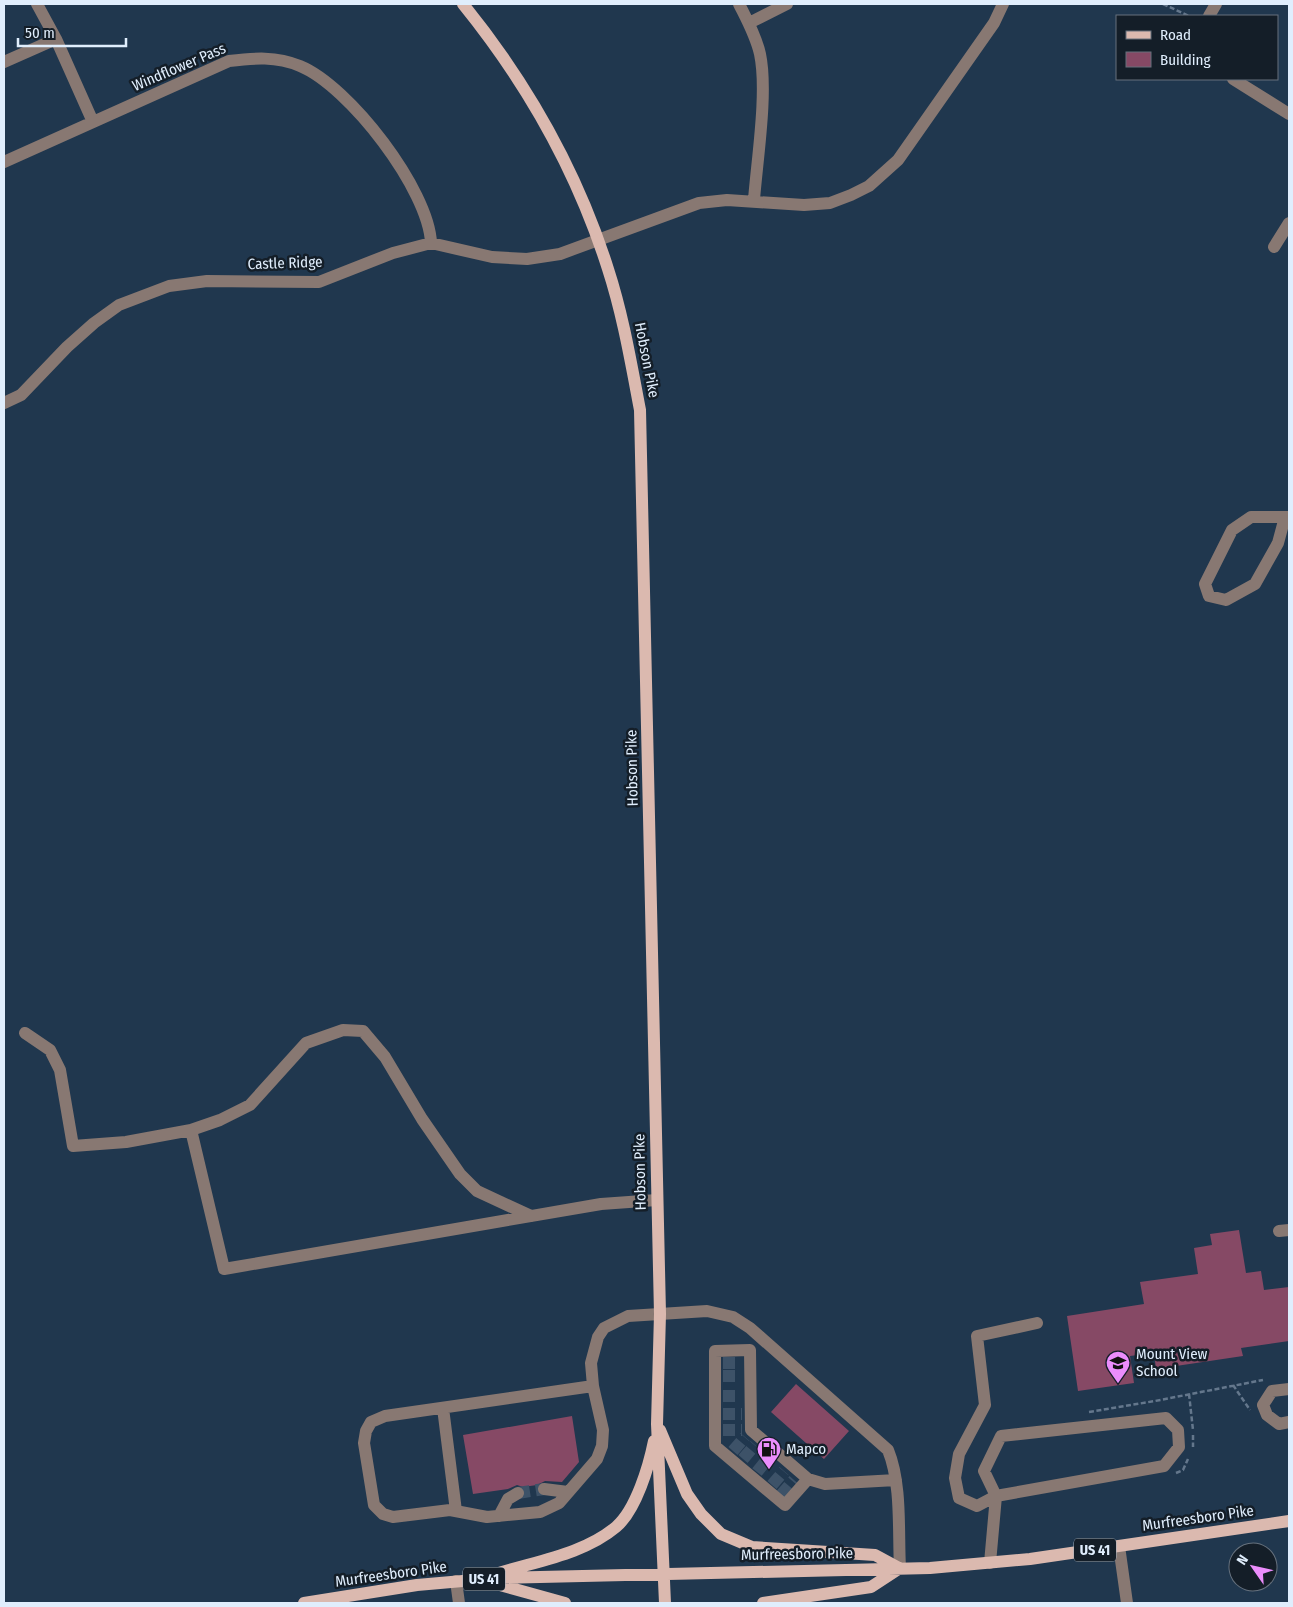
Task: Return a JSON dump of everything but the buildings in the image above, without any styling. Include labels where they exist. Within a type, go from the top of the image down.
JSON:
[{"type":"main road","name":"Hobson Pike","points":[[463,4],[496,44],[536,106],[563,156],[587,208],[625,330],[640,410],[660,1314],[657,1424],[665,1603]]},
{"type":"main road","points":[[657,1424],[687,1494],[701,1514],[721,1534],[752,1547],[839,1551],[875,1555],[900,1568],[871,1587],[763,1603]]},
{"type":"main road","points":[[479,1579],[581,1548],[617,1527],[640,1492],[657,1424]]},
{"type":"main road","name":"Murfreesboro Pike","points":[[304,1603],[417,1585],[479,1579],[900,1568],[990,1562],[1119,1546],[1289,1521]]},
{"type":"main road","points":[[479,1579],[565,1603]]},
{"type":"street","points":[[36,4],[56,39],[93,122]]},
{"type":"street","points":[[739,4],[749,23],[760,56],[762,83],[754,200]]},
{"type":"street","points":[[749,23],[787,4]]},
{"type":"street","points":[[431,242],[492,257],[528,259],[560,254],[699,203],[754,200],[804,205],[830,203],[851,195],[874,182],[904,152],[994,23],[1003,4]]},
{"type":"street","points":[[1210,15],[1216,4]]},
{"type":"street","points":[[4,62],[56,39]]},
{"type":"street","name":"Windflower Pass","points":[[4,162],[229,61],[262,57],[302,66],[339,92],[383,144],[417,196],[430,230],[431,242]]},
{"type":"street","points":[[1235,80],[1289,114]]},
{"type":"street","points":[[1274,247],[1289,223]]},
{"type":"street","name":"Castle Ridge","points":[[4,403],[21,395],[67,347],[94,323],[119,305],[145,294],[169,286],[207,280],[319,282],[431,242]]},
{"type":"street","points":[[1251,517],[1287,517],[1278,543],[1255,584],[1226,600],[1209,596],[1205,584],[1232,530],[1251,517]]},
{"type":"street","points":[[25,1033],[50,1050],[60,1070],[73,1146],[126,1142],[191,1130],[220,1120],[250,1105],[306,1043],[343,1030],[363,1030],[385,1057],[422,1119],[460,1174],[477,1191],[531,1216]]},
{"type":"street","points":[[191,1130],[224,1269],[601,1204],[657,1200]]},
{"type":"street","points":[[593,1386],[385,1416],[371,1422],[366,1431],[364,1443],[374,1505],[383,1514],[393,1517],[456,1511],[487,1517],[540,1512],[559,1503],[597,1459],[602,1446],[603,1430],[593,1386],[591,1363],[598,1337],[604,1328],[628,1316],[692,1311],[721,1312],[750,1328],[888,1450],[894,1462],[896,1480],[900,1568]]},
{"type":"street","points":[[990,1562],[996,1496],[984,1471],[1001,1436],[1166,1418],[1178,1430],[1179,1447],[1164,1466],[996,1496],[977,1506],[959,1498],[955,1478],[959,1454],[985,1405],[977,1336],[1037,1323]]},
{"type":"street","points":[[750,1328],[745,1397],[746,1415],[751,1436],[800,1477],[825,1484],[896,1480]]},
{"type":"street","points":[[746,1366],[715,1351],[719,1370],[719,1430],[715,1446],[740,1462],[774,1492],[785,1505],[800,1477]]},
{"type":"street","points":[[1289,1388],[1272,1391],[1263,1405],[1267,1414],[1279,1424],[1289,1422]]},
{"type":"street","points":[[442,1408],[456,1511]]},
{"type":"street","points":[[544,1489],[568,1492]]},
{"type":"street","points":[[499,1516],[508,1499],[518,1493]]},
{"type":"street","points":[[1119,1546],[1127,1603]]},
{"type":"street","points":[[456,1581],[459,1603]]},
{"type":"path","points":[[1163,4],[1186,15]]},
{"type":"tunnel","points":[[723,1363],[741,1363]]},
{"type":"tunnel","points":[[723,1376],[740,1376]]},
{"type":"tunnel","points":[[723,1396],[739,1396]]},
{"type":"tunnel","points":[[723,1414],[742,1414]]},
{"type":"tunnel","points":[[723,1430],[742,1430]]},
{"type":"tunnel","points":[[733,1451],[745,1437]]},
{"type":"tunnel","points":[[743,1459],[755,1445]]},
{"type":"tunnel","points":[[757,1472],[769,1457]]},
{"type":"tunnel","points":[[772,1485],[784,1471]]},
{"type":"tunnel","points":[[781,1495],[794,1480]]},
{"type":"tunnel","points":[[518,1493],[544,1489]]},
{"type":"place","name":"Mount View School","points":[[1118,1384]]},
{"type":"place","name":"Mapco","points":[[769,1470]]}]
